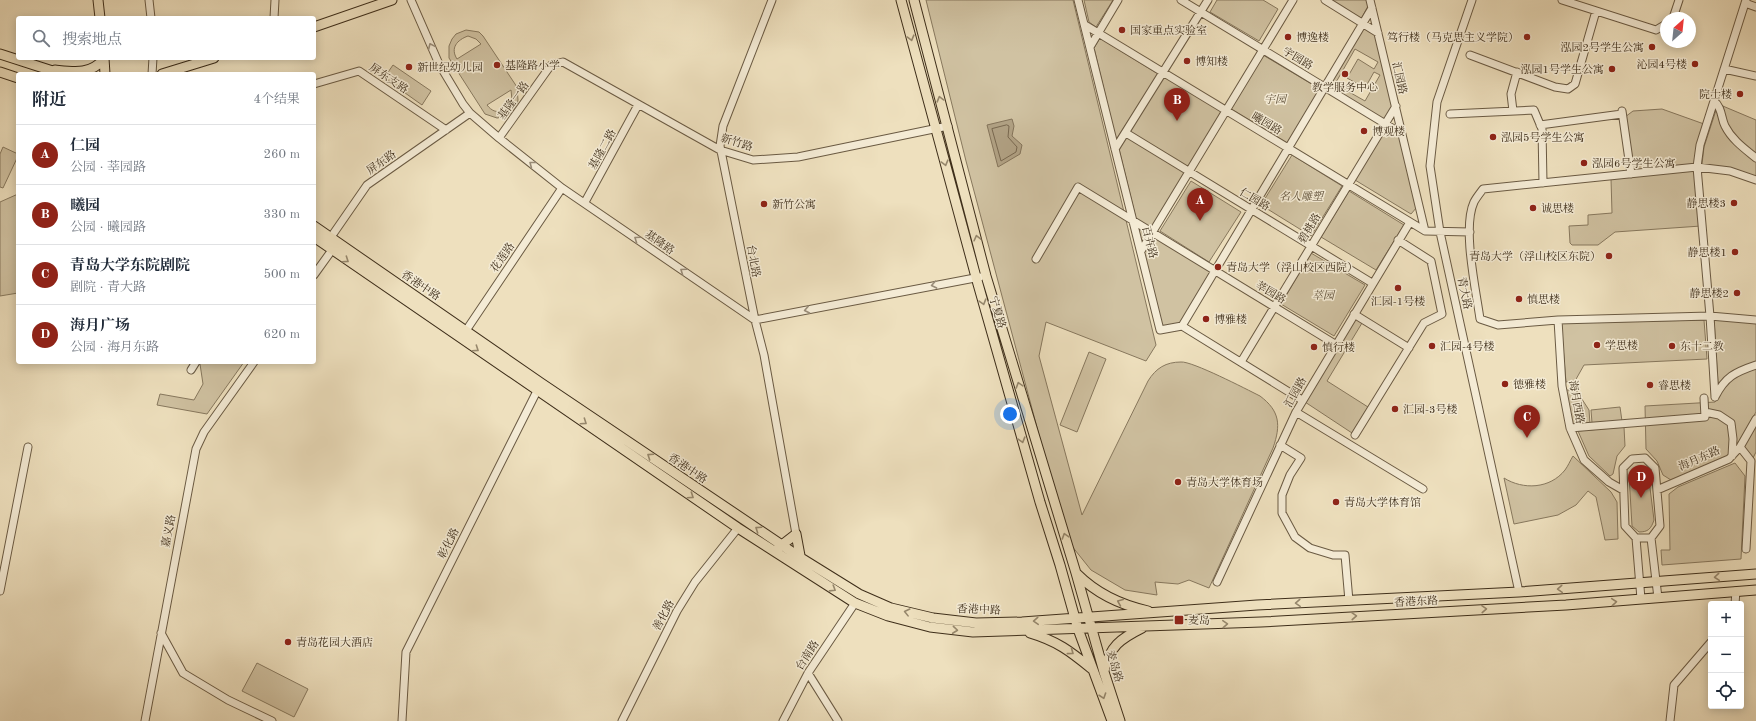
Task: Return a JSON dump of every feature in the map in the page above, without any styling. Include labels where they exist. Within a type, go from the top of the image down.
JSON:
[{"type":"main road","points":[[98,0],[100,16]]},
{"type":"main road","points":[[316,26],[392,0]]},
{"type":"main road","name":"宁夏路","points":[[901,0],[976,277],[1078,628]]},
{"type":"main road","name":"宁夏路","points":[[914,0],[986,276],[1076,573],[1088,618]]},
{"type":"main road","points":[[0,54],[16,59]]},
{"type":"main road","points":[[19,60],[56,72]]},
{"type":"main road","points":[[50,70],[75,72],[92,70],[103,60]]},
{"type":"main road","points":[[104,60],[105,72]]},
{"type":"main road","points":[[168,72],[208,60]]},
{"type":"main road","points":[[0,72],[16,77]]},
{"type":"main road","name":"香港中路","points":[[316,227],[466,330],[539,387],[738,528],[855,603],[888,616],[930,627],[973,632],[1078,628]]},
{"type":"main road","name":"香港中路","points":[[316,238],[461,339],[539,387],[801,558],[859,594],[891,608],[933,618],[976,623],[1088,618]]},
{"type":"main road","points":[[774,552],[796,534],[801,558],[800,569]]},
{"type":"main road","points":[[1076,573],[1087,584],[1104,595],[1132,607],[1157,613]]},
{"type":"main road","name":"香港东路","points":[[1088,618],[1257,605],[1519,592],[1756,574]]},
{"type":"main road","name":"香港东路","points":[[1078,628],[1144,627],[1566,606],[1756,590]]},
{"type":"main road","name":"麦岛路","points":[[1088,618],[1120,721]]},
{"type":"main road","points":[[1104,672],[1106,660],[1118,642],[1124,637],[1144,627]]},
{"type":"main road","name":"麦岛路","points":[[1078,628],[1112,721]]},
{"type":"main road","points":[[1022,631],[1054,642],[1067,649],[1094,670]]},
{"type":"street","points":[[149,0],[151,16]]},
{"type":"street","points":[[274,16],[275,0]]},
{"type":"street","name":"基隆路","points":[[411,0],[439,64],[470,113],[562,188],[755,320]]},
{"type":"street","name":"台北路","points":[[772,0],[723,126],[720,150],[755,320],[764,355],[796,534]]},
{"type":"street","name":"百卉路","points":[[1078,0],[1160,330],[1182,326]]},
{"type":"street","points":[[1090,47],[1118,0]]},
{"type":"street","name":"宇园路","points":[[1181,0],[1402,134]]},
{"type":"street","points":[[1115,149],[1208,0]]},
{"type":"street","points":[[1141,251],[1292,0]]},
{"type":"street","points":[[1325,0],[1378,33]]},
{"type":"street","name":"汇园路","points":[[1370,0],[1425,231]]},
{"type":"street","name":"青大路","points":[[1472,0],[1437,102],[1430,166],[1440,232],[1519,592]]},
{"type":"street","points":[[1562,0],[1656,30],[1660,28]]},
{"type":"street","points":[[1675,12],[1679,0]]},
{"type":"street","points":[[1756,7],[1746,2],[1700,145],[1697,167],[1710,316],[1715,397],[1721,384],[1736,372],[1756,365]]},
{"type":"street","points":[[1302,400],[1182,326],[1372,8]]},
{"type":"street","points":[[1470,55],[1555,86],[1568,89],[1575,84],[1596,11]]},
{"type":"street","name":"曦园路","points":[[1084,25],[1425,231],[1470,232]]},
{"type":"street","points":[[152,72],[153,60]]},
{"type":"street","name":"新竹路","points":[[562,62],[720,150],[752,160],[798,157],[948,126]]},
{"type":"street","name":"基隆一路","points":[[499,138],[551,65],[562,62]]},
{"type":"street","points":[[1724,69],[1756,76]]},
{"type":"street","name":"屏东支路","points":[[316,83],[359,71],[446,130]]},
{"type":"street","points":[[1513,111],[1511,94],[1517,72]]},
{"type":"street","points":[[1714,101],[1718,104],[1725,126],[1733,138],[1756,158]]},
{"type":"street","name":"基隆二路","points":[[584,202],[638,105]]},
{"type":"street","name":"碧桃路","points":[[1241,362],[1396,106]]},
{"type":"street","points":[[1450,114],[1534,110],[1542,129],[1543,183]]},
{"type":"street","points":[[1540,125],[1622,112],[1631,174]]},
{"type":"street","name":"屏东路","points":[[331,237],[367,185],[470,113]]},
{"type":"street","name":"仁园路","points":[[1126,133],[1372,283]]},
{"type":"street","points":[[1756,180],[1730,171],[1697,167],[1482,189],[1474,202],[1470,222],[1480,319],[1498,325],[1558,320],[1710,316],[1756,320]]},
{"type":"street","name":"莘园路","points":[[1036,260],[1078,187],[1335,344]]},
{"type":"street","name":"花莲路","points":[[461,339],[562,188]]},
{"type":"street","name":"汇园路","points":[[1217,582],[1302,400],[1410,222]]},
{"type":"street","points":[[316,273],[332,250],[331,237]]},
{"type":"street","points":[[1355,435],[1424,324],[1442,314],[1431,261],[1398,240]]},
{"type":"street","points":[[755,320],[986,276]]},
{"type":"street","points":[[1354,314],[1409,348]]},
{"type":"street","name":"海月西路","points":[[1558,320],[1562,386],[1570,428],[1584,460],[1608,482],[1623,490]]},
{"type":"street","points":[[191,370],[195,364]]},
{"type":"street","name":"嘉义路","points":[[145,721],[196,449],[204,432],[253,364]]},
{"type":"street","name":"彰化路","points":[[402,721],[406,652],[539,387]]},
{"type":"street","points":[[1570,428],[1706,417],[1704,398]]},
{"type":"street","points":[[1296,412],[1423,489]]},
{"type":"street","points":[[1657,490],[1729,459],[1732,456],[1733,439],[1731,423],[1720,415],[1705,412]]},
{"type":"street","name":"海月东路","points":[[1732,456],[1740,447],[1756,419]]},
{"type":"street","points":[[1280,445],[1301,458],[1290,475],[1282,495],[1282,513],[1295,537],[1310,548],[1333,555],[1345,555],[1349,601]]},
{"type":"street","points":[[0,592],[28,447]]},
{"type":"street","points":[[1740,447],[1751,461],[1746,549]]},
{"type":"street","points":[[1641,599],[1636,538],[1625,526],[1623,468],[1632,459],[1645,458],[1655,468],[1660,526],[1651,538],[1658,598]]},
{"type":"street","name":"善化路","points":[[622,721],[677,611],[695,582],[738,528]]},
{"type":"street","points":[[1636,538],[1651,538]]},
{"type":"street","points":[[1735,601],[1736,591]]},
{"type":"street","name":"台南路","points":[[783,721],[808,672],[855,603]]},
{"type":"street","points":[[161,633],[183,673],[228,700],[272,721]]},
{"type":"street","points":[[1670,721],[1674,685],[1708,645]]},
{"type":"street","points":[[808,672],[838,721]]},
{"type":"green space","points":[[926,0],[1073,0],[1156,345],[1146,361],[1046,322],[1039,356],[1082,515],[1148,381],[1158,369],[1176,362],[1196,366],[1260,396],[1272,407],[1275,413],[1278,425],[1276,440],[1273,448],[1209,588],[1189,580],[1178,584],[1155,582],[1157,595],[1125,590],[1091,570],[1067,540],[966,161]]},
{"type":"green space","points":[[1084,0],[1113,0],[1096,27],[1089,22]]},
{"type":"green space","points":[[1217,0],[1263,0],[1278,9],[1259,41],[1210,12]]},
{"type":"green space","points":[[1330,0],[1367,0],[1368,6],[1361,19]]},
{"type":"green space","points":[[1363,26],[1376,34],[1393,105],[1384,121],[1328,86]],"holes":[[[1355,49],[1378,62],[1374,69],[1358,59],[1347,78],[1365,88],[1374,72],[1380,75],[1365,101],[1335,84]]]},
{"type":"green space","points":[[466,30],[479,32],[517,87],[517,104],[508,116],[497,118],[485,114],[449,58],[449,46],[456,34]],"holes":[[[468,36],[476,39],[481,44],[457,59],[454,51],[456,45]],[[511,90],[512,100],[505,110],[498,112],[490,109],[487,105]]]},
{"type":"green space","points":[[1100,38],[1158,74],[1116,140],[1094,48]]},
{"type":"green space","name":"宇园","points":[[1263,55],[1320,89],[1287,143],[1231,109]]},
{"type":"green space","points":[[393,65],[431,91],[422,105],[384,78]]},
{"type":"green space","points":[[1164,75],[1223,111],[1142,243],[1119,149]]},
{"type":"green space","points":[[1718,104],[1756,120],[1756,177],[1702,164],[1704,147]]},
{"type":"green space","points":[[1662,109],[1704,124],[1695,164],[1633,171],[1625,117],[1633,111]]},
{"type":"green space","points":[[1386,128],[1400,136],[1417,207],[1411,214],[1355,180]]},
{"type":"green space","points":[[3,147],[16,153],[16,160],[3,188],[0,187],[0,154]]},
{"type":"green space","name":"名人雕塑","points":[[1292,155],[1342,186],[1311,236],[1261,205]]},
{"type":"green space","points":[[1695,169],[1701,226],[1615,232],[1598,245],[1572,245],[1570,243],[1569,226],[1588,225],[1588,215],[1612,213],[1611,179]]},
{"type":"green space","points":[[1191,181],[1241,212],[1209,262],[1160,231]]},
{"type":"green space","points":[[1349,191],[1404,225],[1376,270],[1321,237]]},
{"type":"green space","points":[[16,195],[16,293],[0,296],[0,202]]},
{"type":"green space","points":[[1154,236],[1212,272],[1180,324],[1161,328],[1144,252]]},
{"type":"green space","name":"萃园","points":[[1311,253],[1365,285],[1334,336],[1281,304]]},
{"type":"green space","points":[[1355,318],[1362,323],[1327,381],[1368,407],[1352,433],[1305,402]]},
{"type":"green space","points":[[1714,319],[1756,323],[1756,362],[1734,371],[1718,384]]},
{"type":"green space","points":[[1704,320],[1707,359],[1584,365],[1575,381],[1566,382],[1561,323]]},
{"type":"green space","points":[[1089,352],[1106,359],[1077,432],[1060,425]]},
{"type":"green space","points":[[200,364],[243,364],[207,414],[157,405],[160,394],[194,400],[203,384]]},
{"type":"green space","points":[[1756,368],[1756,412],[1737,445],[1729,455],[1671,480],[1663,475],[1657,461],[1646,449],[1645,406],[1715,402],[1723,388],[1731,379],[1741,373]]},
{"type":"green space","points":[[1566,390],[1576,390],[1589,410],[1590,424],[1572,425]]},
{"type":"green space","points":[[1620,407],[1622,421],[1592,423],[1591,410]]},
{"type":"green space","points":[[1756,424],[1756,452],[1753,458],[1743,447]]},
{"type":"green space","points":[[1624,427],[1625,446],[1617,456],[1613,474],[1610,476],[1589,456],[1578,431]]},
{"type":"green space","points":[[1573,456],[1611,492],[1617,502],[1618,539],[1605,540],[1596,497],[1588,491],[1576,505],[1558,515],[1514,524],[1504,478],[1511,482],[1528,486],[1544,484],[1559,476]]},
{"type":"green space","points":[[1735,463],[1745,476],[1741,559],[1662,565],[1661,550],[1670,550],[1669,494],[1678,487]]},
{"type":"green space","points":[[1638,467],[1644,467],[1648,472],[1654,520],[1649,529],[1639,532],[1632,526],[1629,475],[1632,470]]},
{"type":"green space","points":[[257,663],[308,689],[294,717],[242,691]]},
{"type":"water","points":[[1012,119],[1014,126],[1012,136],[1022,145],[1020,154],[998,167],[987,125]]},
{"type":"place","name":"国家重点实验室","points":[[1122,30]]},
{"type":"place","name":"博逸楼","points":[[1288,37]]},
{"type":"place","name":"笃行楼（马克思主义学院）","points":[[1527,37]]},
{"type":"place","name":"泓园2号学生公寓","points":[[1652,47]]},
{"type":"place","name":"博知楼","points":[[1187,61]]},
{"type":"place","name":"沁园4号楼","points":[[1695,64]]},
{"type":"place","name":"基隆路小学","points":[[497,65]]},
{"type":"place","name":"新世纪幼儿园","points":[[409,67]]},
{"type":"place","name":"泓园1号学生公寓","points":[[1612,69]]},
{"type":"place","name":"教学服务中心","points":[[1345,74]]},
{"type":"place","name":"院士楼","points":[[1740,94]]},
{"type":"place","name":"曦园","points":[[1177,121]]},
{"type":"place","name":"博观楼","points":[[1364,131]]},
{"type":"place","name":"泓园5号学生公寓","points":[[1493,137]]},
{"type":"place","name":"泓园6号学生公寓","points":[[1584,163]]},
{"type":"place","name":"静思楼3","points":[[1734,203]]},
{"type":"place","name":"新竹公寓","points":[[764,204]]},
{"type":"place","name":"诚思楼","points":[[1533,208]]},
{"type":"place","name":"仁园","points":[[1200,221]]},
{"type":"place","name":"静思楼1","points":[[1735,252]]},
{"type":"place","name":"青岛大学（浮山校区东院）","points":[[1609,256]]},
{"type":"place","name":"青岛大学（浮山校区西院）","points":[[1218,267]]},
{"type":"place","name":"汇园-1号楼","points":[[1398,288]]},
{"type":"place","name":"静思楼2","points":[[1737,293]]},
{"type":"place","name":"慎思楼","points":[[1519,299]]},
{"type":"place","name":"博雅楼","points":[[1206,319]]},
{"type":"place","name":"学思楼","points":[[1597,345]]},
{"type":"place","name":"汇园-4号楼","points":[[1432,346]]},
{"type":"place","name":"东十二教","points":[[1672,346]]},
{"type":"place","name":"慎行楼","points":[[1314,347]]},
{"type":"place","name":"德雅楼","points":[[1505,384]]},
{"type":"place","name":"睿思楼","points":[[1650,385]]},
{"type":"place","name":"汇园-3号楼","points":[[1395,409]]},
{"type":"place","name":"青岛大学东院剧院","points":[[1527,438]]},
{"type":"place","name":"青岛大学体育场","points":[[1178,482]]},
{"type":"place","name":"海月广场","points":[[1641,498]]},
{"type":"place","name":"青岛大学体育馆","points":[[1336,502]]},
{"type":"place","name":"麦岛","points":[[1179,620]]},
{"type":"place","name":"青岛花园大酒店","points":[[288,642]]}]
